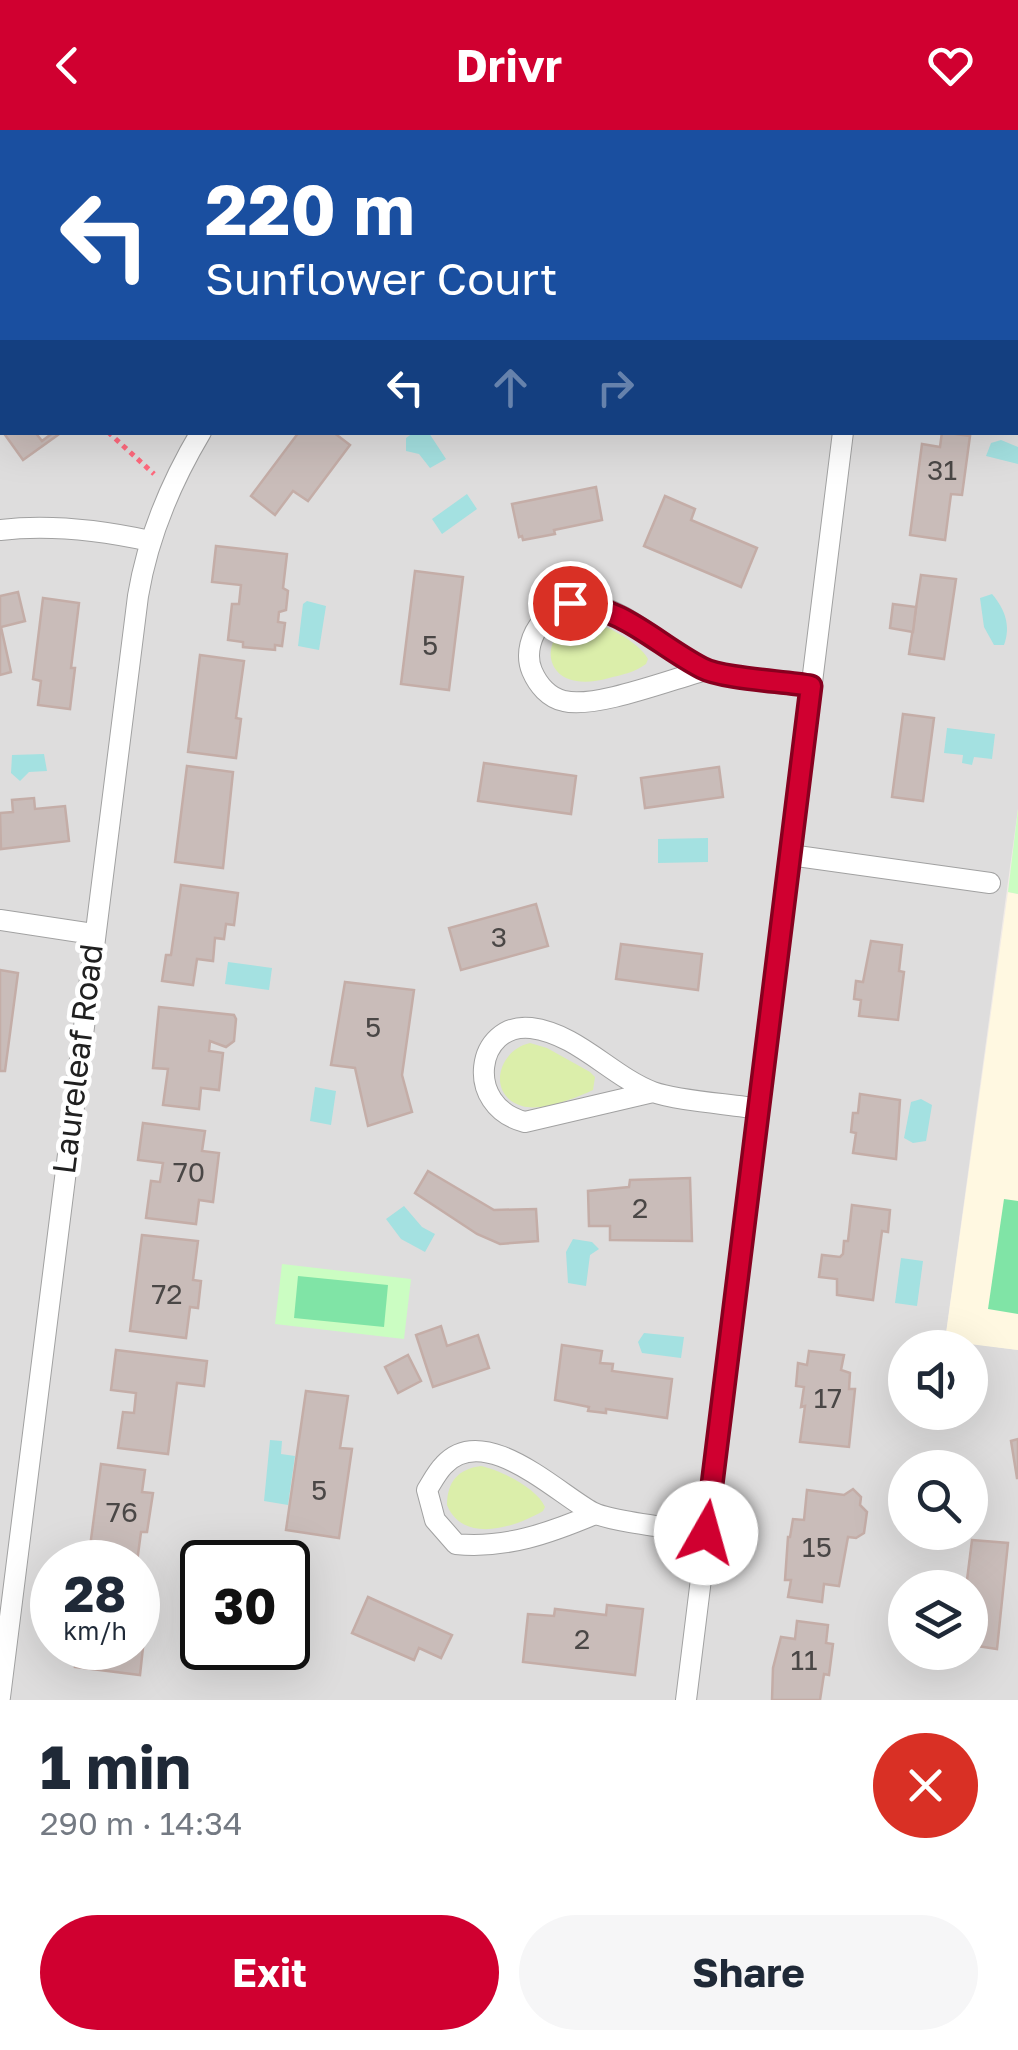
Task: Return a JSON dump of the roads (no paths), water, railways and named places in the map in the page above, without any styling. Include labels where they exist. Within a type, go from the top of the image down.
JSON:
[{"type":"street","name":"Laureleaf Road","points":[[0,1697],[138,596],[150,541],[170,488],[199,435]]},
{"type":"street","points":[[686,1700],[843,435]]},
{"type":"street","points":[[0,530],[31,526],[72,528],[150,541]]},
{"type":"street","points":[[706,670],[589,703],[564,701],[548,694],[536,680],[529,665],[530,646],[536,628],[553,611],[570,603],[598,606],[626,619],[706,670],[811,686]]},
{"type":"street","points":[[790,855],[990,883]]},
{"type":"street","points":[[0,920],[94,934]]},
{"type":"street","points":[[653,1092],[525,1122],[506,1117],[494,1105],[487,1094],[483,1072],[496,1040],[512,1029],[531,1028],[556,1035],[653,1092],[759,1109]]},
{"type":"street","points":[[595,1514],[550,1533],[485,1547],[456,1544],[435,1520],[427,1490],[446,1462],[466,1452],[488,1450],[552,1482],[595,1514],[706,1533]]},
{"type":"water","points":[[430,435],[446,459],[430,468],[419,454],[406,451],[406,438]]},
{"type":"water","points":[[1001,440],[1018,447],[1018,464],[986,456],[991,443]]},
{"type":"water","points":[[467,494],[477,509],[442,534],[432,519]]},
{"type":"water","points":[[992,594],[1006,618],[1004,645],[994,645],[984,627],[980,598]]},
{"type":"water","points":[[307,601],[326,606],[319,650],[298,646],[303,604]]},
{"type":"water","points":[[947,728],[995,734],[992,759],[974,757],[972,765],[962,763],[963,755],[944,753]]},
{"type":"water","points":[[44,754],[47,771],[29,772],[20,781],[11,773],[12,755]]},
{"type":"water","points":[[708,838],[708,862],[658,863],[658,839]]},
{"type":"water","points":[[228,962],[272,968],[269,990],[225,984]]},
{"type":"water","points":[[315,1087],[336,1091],[331,1125],[310,1121]]},
{"type":"water","points":[[921,1099],[932,1105],[926,1141],[913,1143],[904,1138],[911,1102]]},
{"type":"water","points":[[404,1206],[422,1227],[435,1234],[425,1252],[401,1239],[386,1219]]},
{"type":"water","points":[[573,1239],[592,1242],[599,1249],[590,1255],[586,1286],[568,1283],[566,1252]]},
{"type":"water","points":[[901,1258],[923,1261],[917,1306],[895,1303]]},
{"type":"water","points":[[644,1333],[684,1337],[681,1358],[642,1353],[638,1342]]},
{"type":"water","points":[[270,1440],[282,1441],[281,1454],[295,1456],[288,1505],[264,1501]]}]
